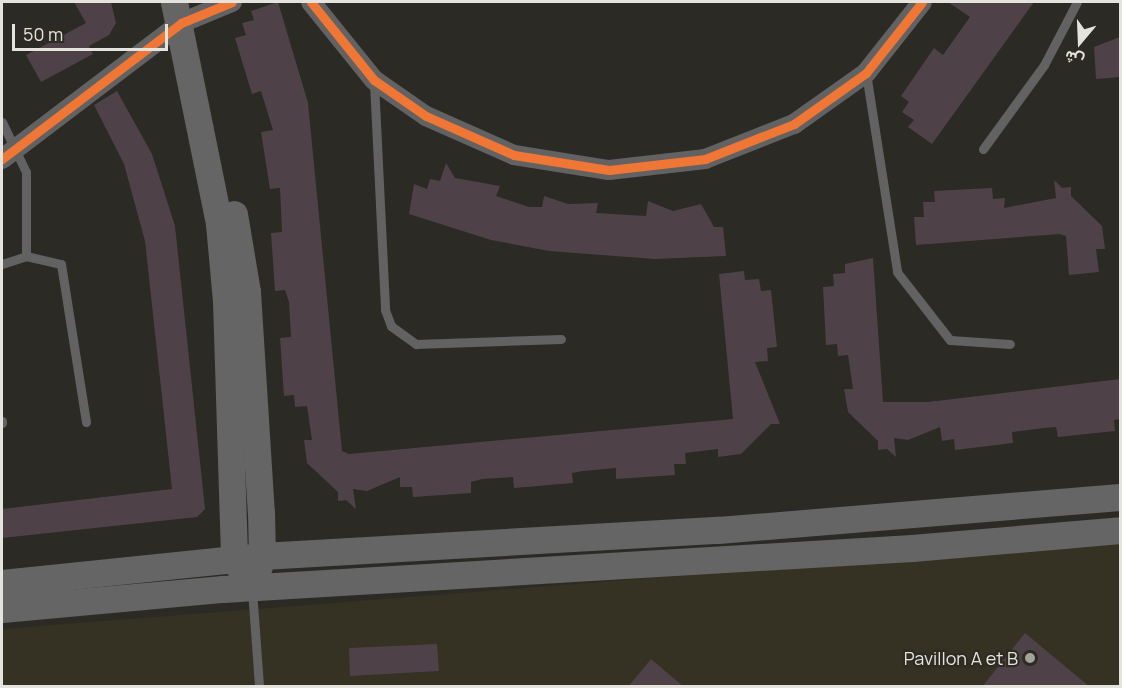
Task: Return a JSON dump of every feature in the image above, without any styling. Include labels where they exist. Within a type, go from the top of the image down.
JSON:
[{"type":"main road","points":[[185,11],[247,292],[262,556],[252,588]]},
{"type":"main road","points":[[185,11],[219,224],[226,301],[234,558],[252,588]]},
{"type":"main road","points":[[2,583],[234,558],[718,530],[1120,497]]},
{"type":"main road","points":[[2,609],[252,588],[912,548],[1120,530]]},
{"type":"street","points":[[9,153],[185,11],[232,2]]},
{"type":"street","points":[[311,2],[374,80],[426,116],[478,142],[561,166],[609,170],[705,159],[751,144],[794,123],[866,73],[922,2]]},
{"type":"lane","points":[[983,149],[1044,65],[1077,2]]},
{"type":"lane","points":[[866,73],[897,272],[950,340],[1010,344]]},
{"type":"lane","points":[[374,80],[385,310],[391,326],[416,344],[561,339]]},
{"type":"lane","points":[[2,122],[9,153],[26,172],[26,256]]},
{"type":"lane","points":[[2,264],[26,256],[61,264],[86,422]]},
{"type":"lane","points":[[252,588],[259,687]]},
{"type":"shaded area","points":[[1120,541],[1120,686],[2,686],[2,629]]},
{"type":"building","points":[[74,2],[111,2],[116,23],[109,35],[89,46],[93,54],[41,82],[26,55],[86,23]]},
{"type":"building","points":[[278,2],[308,103],[342,451],[349,454],[733,419],[719,274],[744,271],[745,280],[759,279],[761,291],[771,290],[777,347],[767,348],[768,361],[755,362],[780,424],[771,424],[741,454],[718,457],[718,449],[685,453],[686,464],[674,464],[675,475],[616,479],[616,468],[572,473],[573,483],[514,488],[513,477],[482,479],[471,482],[471,493],[413,497],[412,487],[400,487],[400,477],[367,491],[353,489],[356,509],[346,500],[338,501],[338,492],[307,463],[304,440],[312,440],[307,406],[295,407],[294,395],[284,396],[280,338],[291,337],[289,302],[285,290],[275,291],[271,233],[282,232],[280,188],[270,189],[261,132],[273,130],[261,91],[252,94],[235,38],[246,35],[242,23],[254,20],[251,11]]},
{"type":"building","points":[[948,2],[1034,2],[932,144],[908,127],[914,120],[902,112],[909,102],[901,96],[934,48],[943,55],[970,17]]},
{"type":"building","points":[[1120,37],[1120,77],[1096,79],[1094,47]]},
{"type":"building","points":[[117,91],[152,154],[175,226],[205,509],[197,517],[2,538],[2,509],[172,489],[145,241],[124,164],[94,105]]},
{"type":"building","points":[[446,163],[455,178],[500,186],[496,196],[529,207],[542,207],[544,196],[568,204],[598,203],[596,213],[646,216],[648,201],[673,211],[701,204],[714,227],[723,227],[726,256],[655,259],[549,251],[491,240],[409,214],[414,184],[427,189],[430,179],[440,181]]},
{"type":"building","points":[[1054,180],[1062,188],[1071,187],[1071,196],[1102,226],[1105,249],[1096,249],[1099,272],[1069,275],[1066,236],[1059,234],[916,245],[914,217],[924,217],[923,202],[935,202],[934,191],[992,188],[993,199],[1005,198],[1004,208],[1056,198]]},
{"type":"building","points":[[873,258],[883,402],[928,402],[1120,379],[1120,419],[1114,420],[1115,431],[1058,437],[1056,427],[1044,428],[1012,432],[1013,443],[955,450],[954,439],[942,441],[940,427],[908,440],[894,438],[896,457],[887,449],[878,450],[878,441],[848,412],[844,389],[853,389],[848,355],[838,356],[837,344],[826,345],[823,287],[834,286],[833,274],[845,273],[845,264]]},
{"type":"building","name":"Pavillon A et B","points":[[1025,633],[1090,687],[982,687]]},
{"type":"building","points":[[437,644],[439,671],[350,676],[349,648]]},
{"type":"building","points":[[651,659],[684,687],[628,687]]},
{"type":"cycle path","points":[[2,159],[181,23],[232,2]]},
{"type":"cycle path","points":[[311,2],[374,80],[426,116],[514,155],[609,170],[705,159],[794,124],[866,73],[922,2]]},
{"type":"place","name":"Pavillon A et B","points":[[1030,658]]}]
